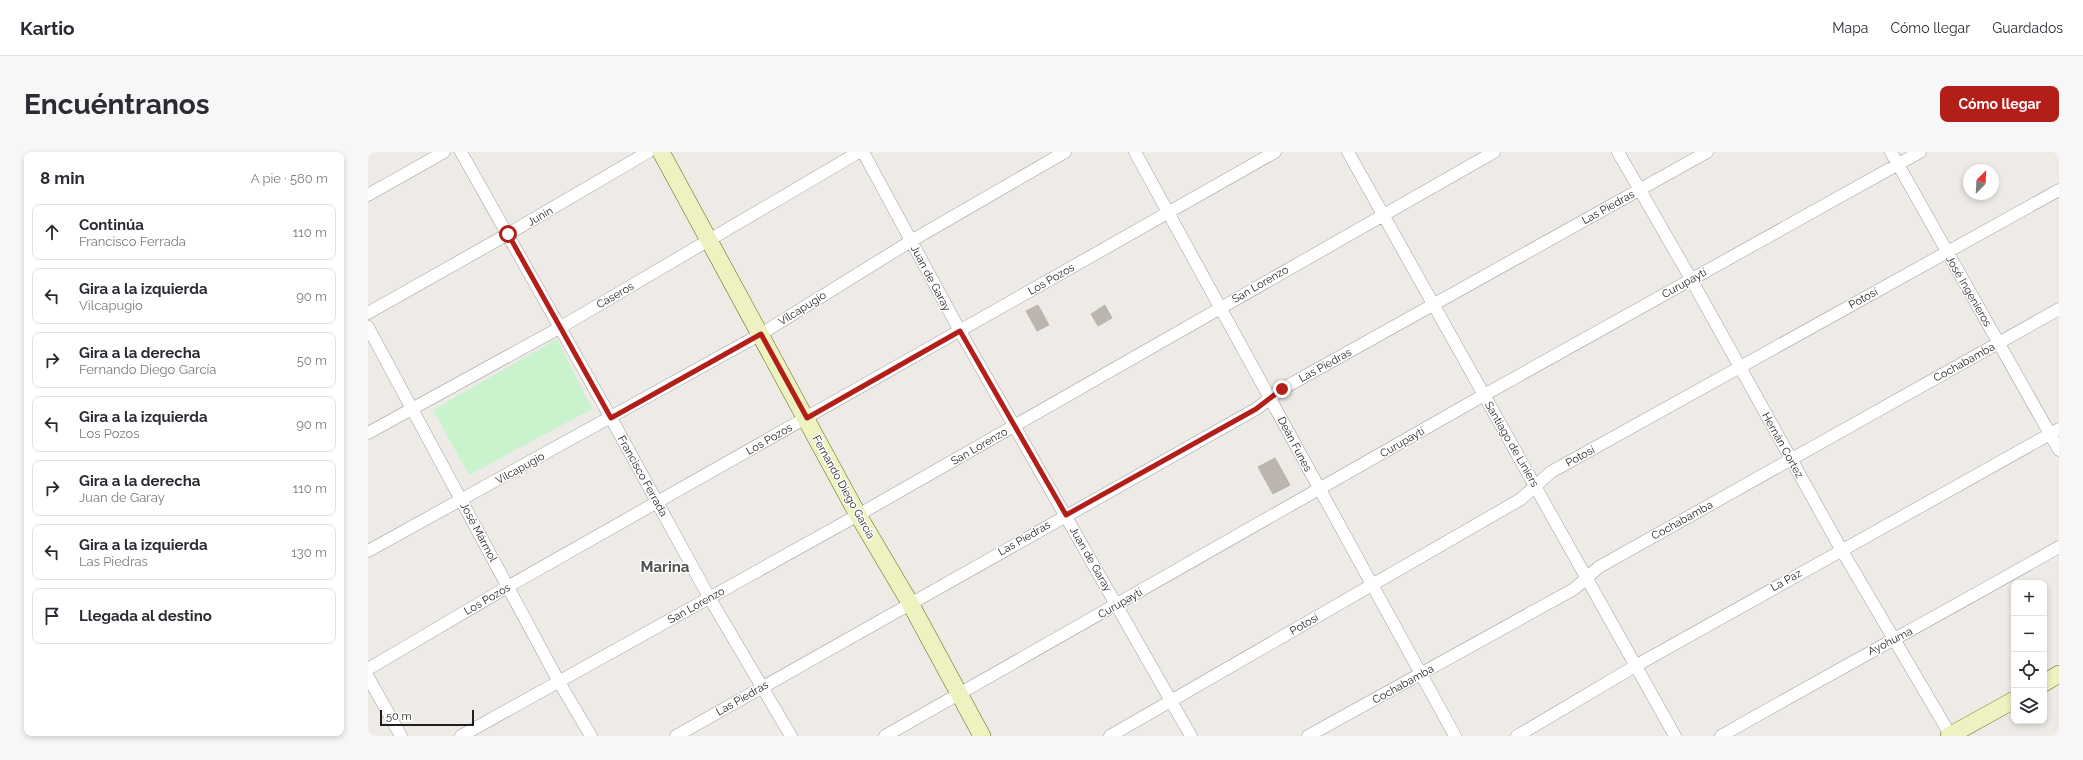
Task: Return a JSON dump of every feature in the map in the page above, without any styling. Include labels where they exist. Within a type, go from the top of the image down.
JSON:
[{"type":"main road","name":"Fernando Diego García","points":[[661,152],[807,418],[858,515],[910,603],[982,736]]},
{"type":"main road","points":[[2047,681],[2059,674]]},
{"type":"main road","points":[[1950,736],[2011,702]]},
{"type":"street","points":[[368,195],[444,152]]},
{"type":"street","name":"Francisco Ferrada","points":[[461,152],[561,327],[709,597],[763,686],[791,736]]},
{"type":"street","name":"Junin","points":[[368,313],[508,234],[648,152]]},
{"type":"street","name":"Caseros","points":[[368,433],[561,327],[710,241],[859,152]]},
{"type":"street","name":"Juan de Garay","points":[[863,152],[960,331],[1015,425],[1191,736]]},
{"type":"street","name":"Vilcapugio","points":[[368,551],[761,334],[911,241],[1065,152]]},
{"type":"street","name":"Deán Funes","points":[[1135,152],[1454,736]]},
{"type":"street","name":"Los Pozos","points":[[368,669],[509,586],[1275,152]]},
{"type":"street","name":"Santiago de Liniers","points":[[1348,152],[1484,395],[1537,486],[1675,736]]},
{"type":"street","name":"San Lorenzo","points":[[461,736],[858,515],[1494,152]]},
{"type":"street","name":"Hernán Cortez","points":[[1618,152],[1740,366],[1790,460],[1950,736]]},
{"type":"street","name":"Las Piedras","points":[[676,736],[1256,409],[1282,389],[1707,152]]},
{"type":"street","name":"José Ingenieros","points":[[1891,152],[2000,343],[2055,432],[2059,450]]},
{"type":"street","name":"Curupaytí","points":[[885,736],[1484,395],[1920,152]]},
{"type":"street","name":"Potosí","points":[[1110,736],[1172,702],[1521,499],[1551,472],[2059,190]]},
{"type":"street","name":"Cochabamba","points":[[1308,736],[1574,589],[1599,567],[2059,309]]},
{"type":"street","name":"José Mármol","points":[[368,327],[509,586],[559,682],[591,736]]},
{"type":"street","name":"La Paz","points":[[1517,736],[1637,665],[1841,549],[2055,432]]},
{"type":"street","name":"Ayohuma","points":[[1721,736],[1894,639],[1910,632],[2059,547]]},
{"type":"street","points":[[368,677],[401,736]]},
{"type":"green space","points":[[557,339],[592,409],[469,475],[433,410]]},
{"type":"building","points":[[1038,305],[1049,325],[1037,331],[1026,311]]},
{"type":"building","points":[[1105,305],[1112,318],[1098,326],[1091,314]]},
{"type":"building","points":[[1275,458],[1290,485],[1273,494],[1258,467]]},
{"type":"district","name":"Marina","points":[[665,567]]},
{"type":"route","points":[[508,234],[611,418],[761,334],[807,418],[960,331],[1066,515],[1256,409],[1282,389]]}]
